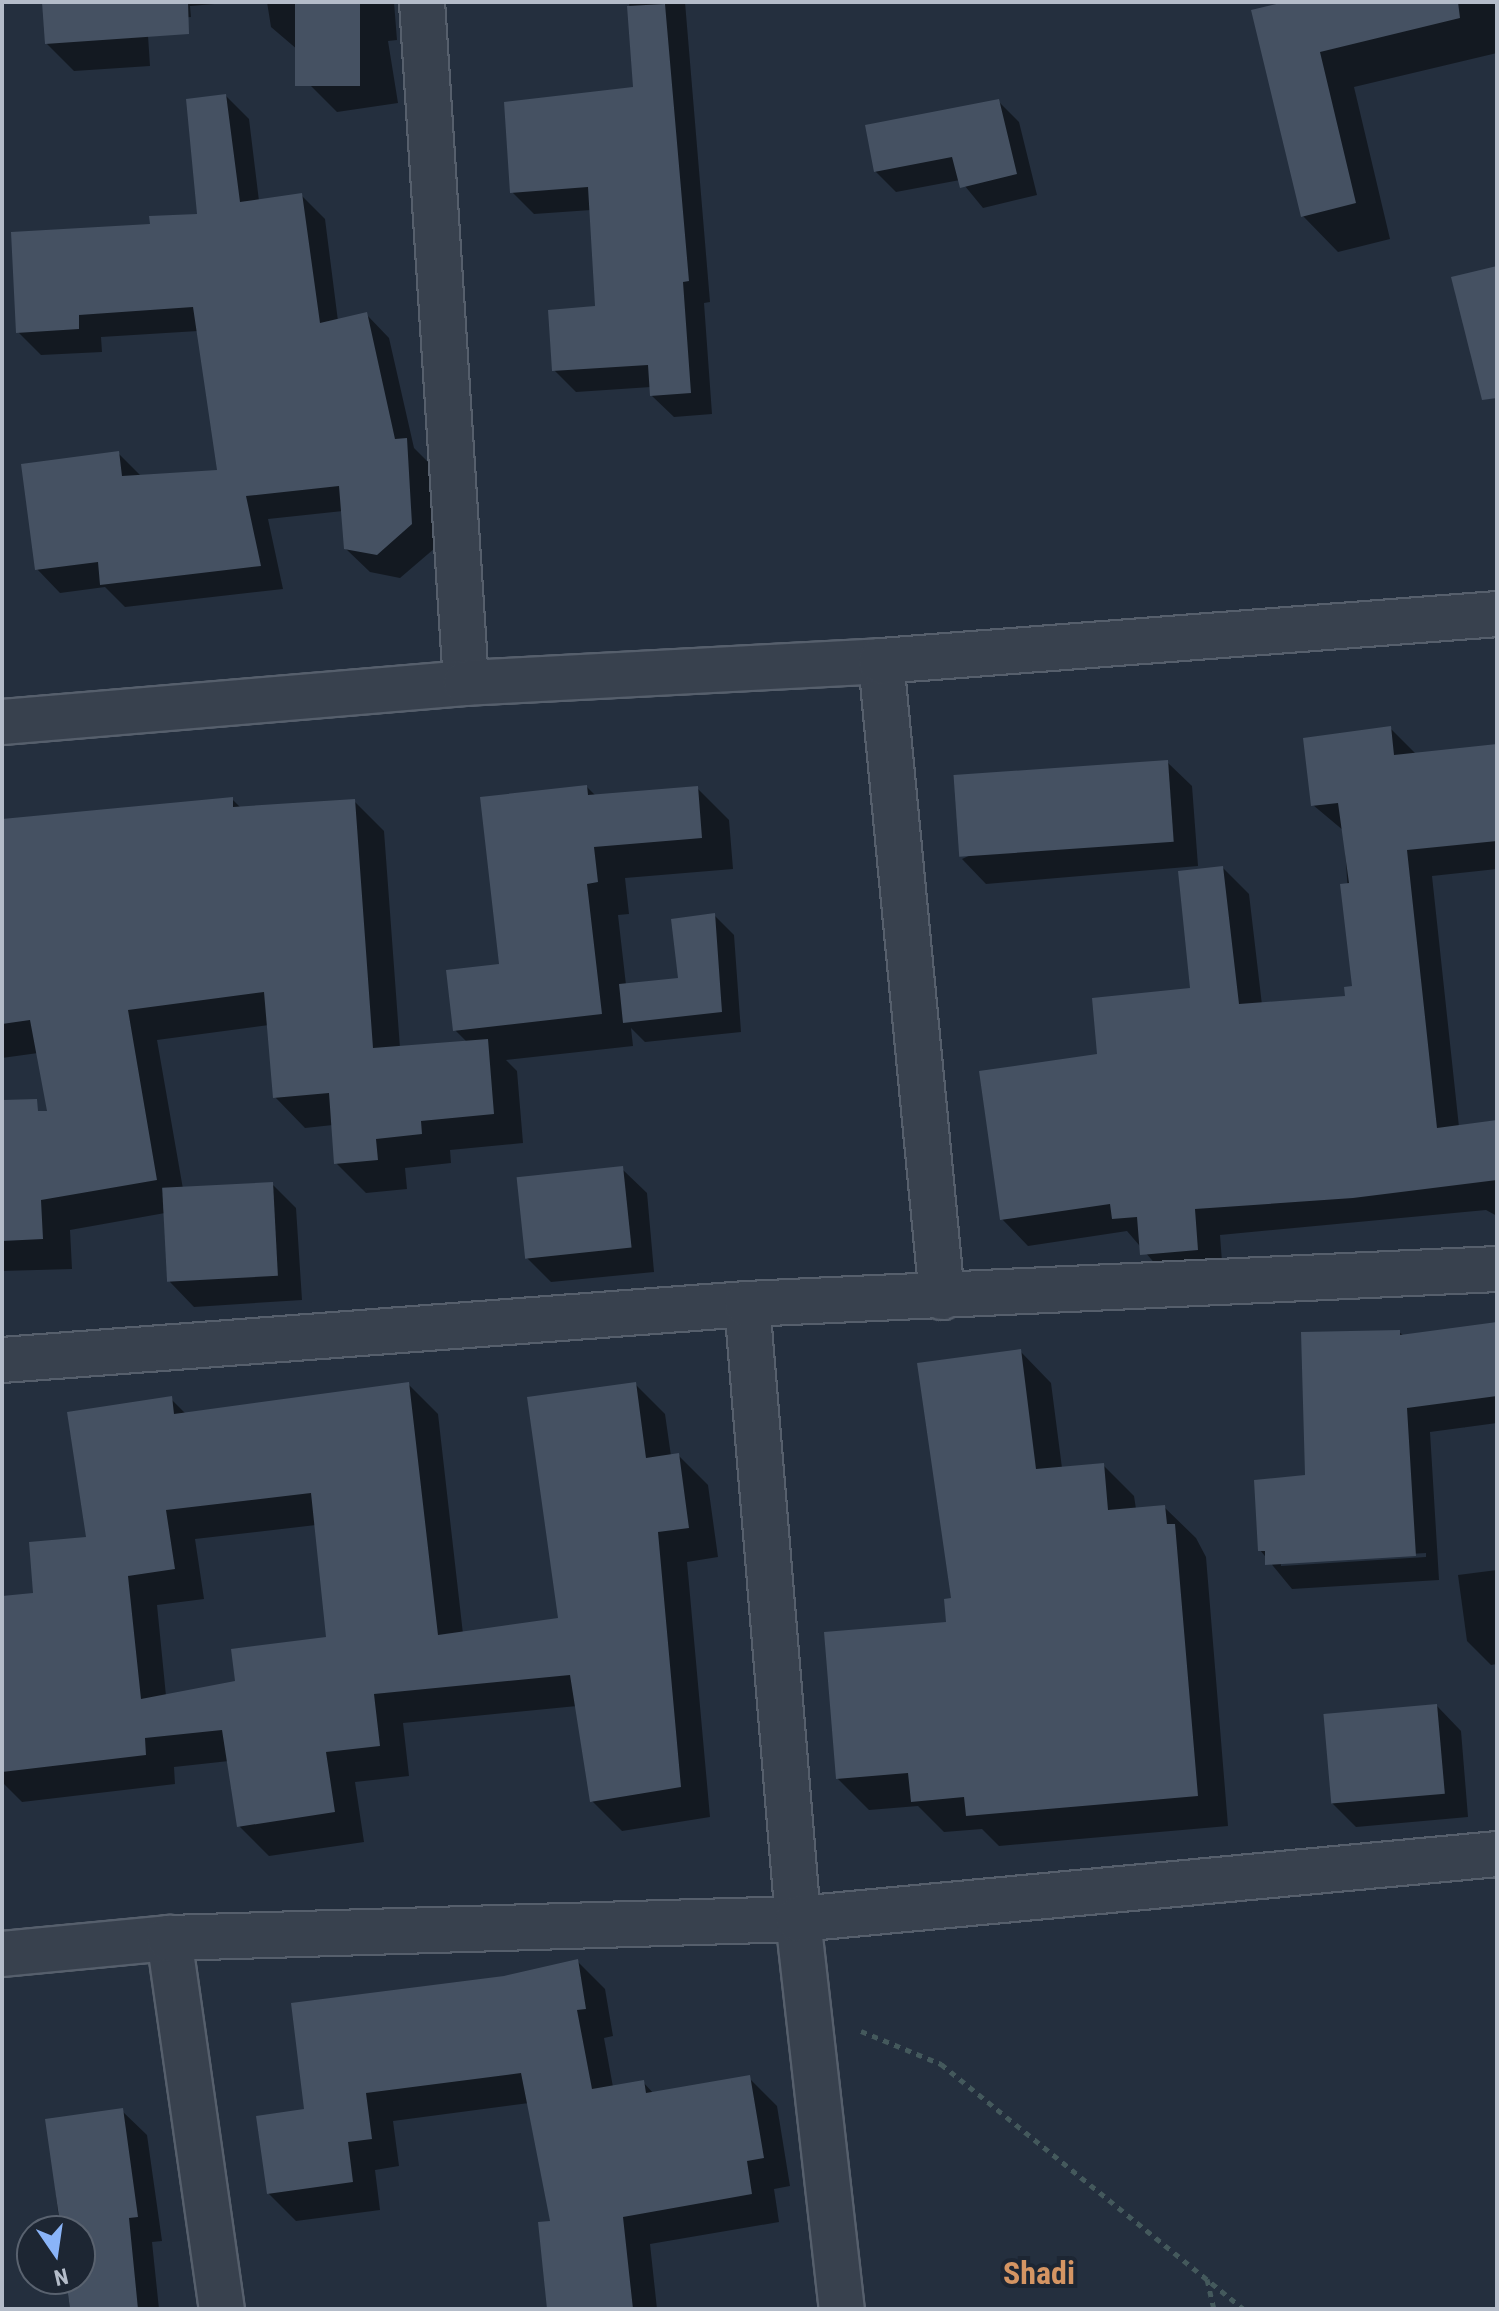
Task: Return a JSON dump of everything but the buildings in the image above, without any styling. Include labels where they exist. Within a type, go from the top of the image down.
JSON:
[{"type":"street","points":[[422,2],[466,683]]},
{"type":"street","points":[[2,722],[466,683],[881,661],[1497,614]]},
{"type":"street","points":[[881,661],[942,1297]]},
{"type":"street","points":[[2,1360],[747,1304],[1497,1269]]},
{"type":"street","points":[[747,1304],[798,1919],[842,2309]]},
{"type":"street","points":[[2,1954],[169,1938],[798,1919],[1497,1854]]},
{"type":"street","points":[[169,1938],[222,2309]]},
{"type":"path","points":[[808,2009],[941,2064],[1244,2309]]},
{"type":"path","points":[[1207,2279],[1214,2309]]},
{"type":"district","name":"Shadi","points":[[1039,2273]]}]
